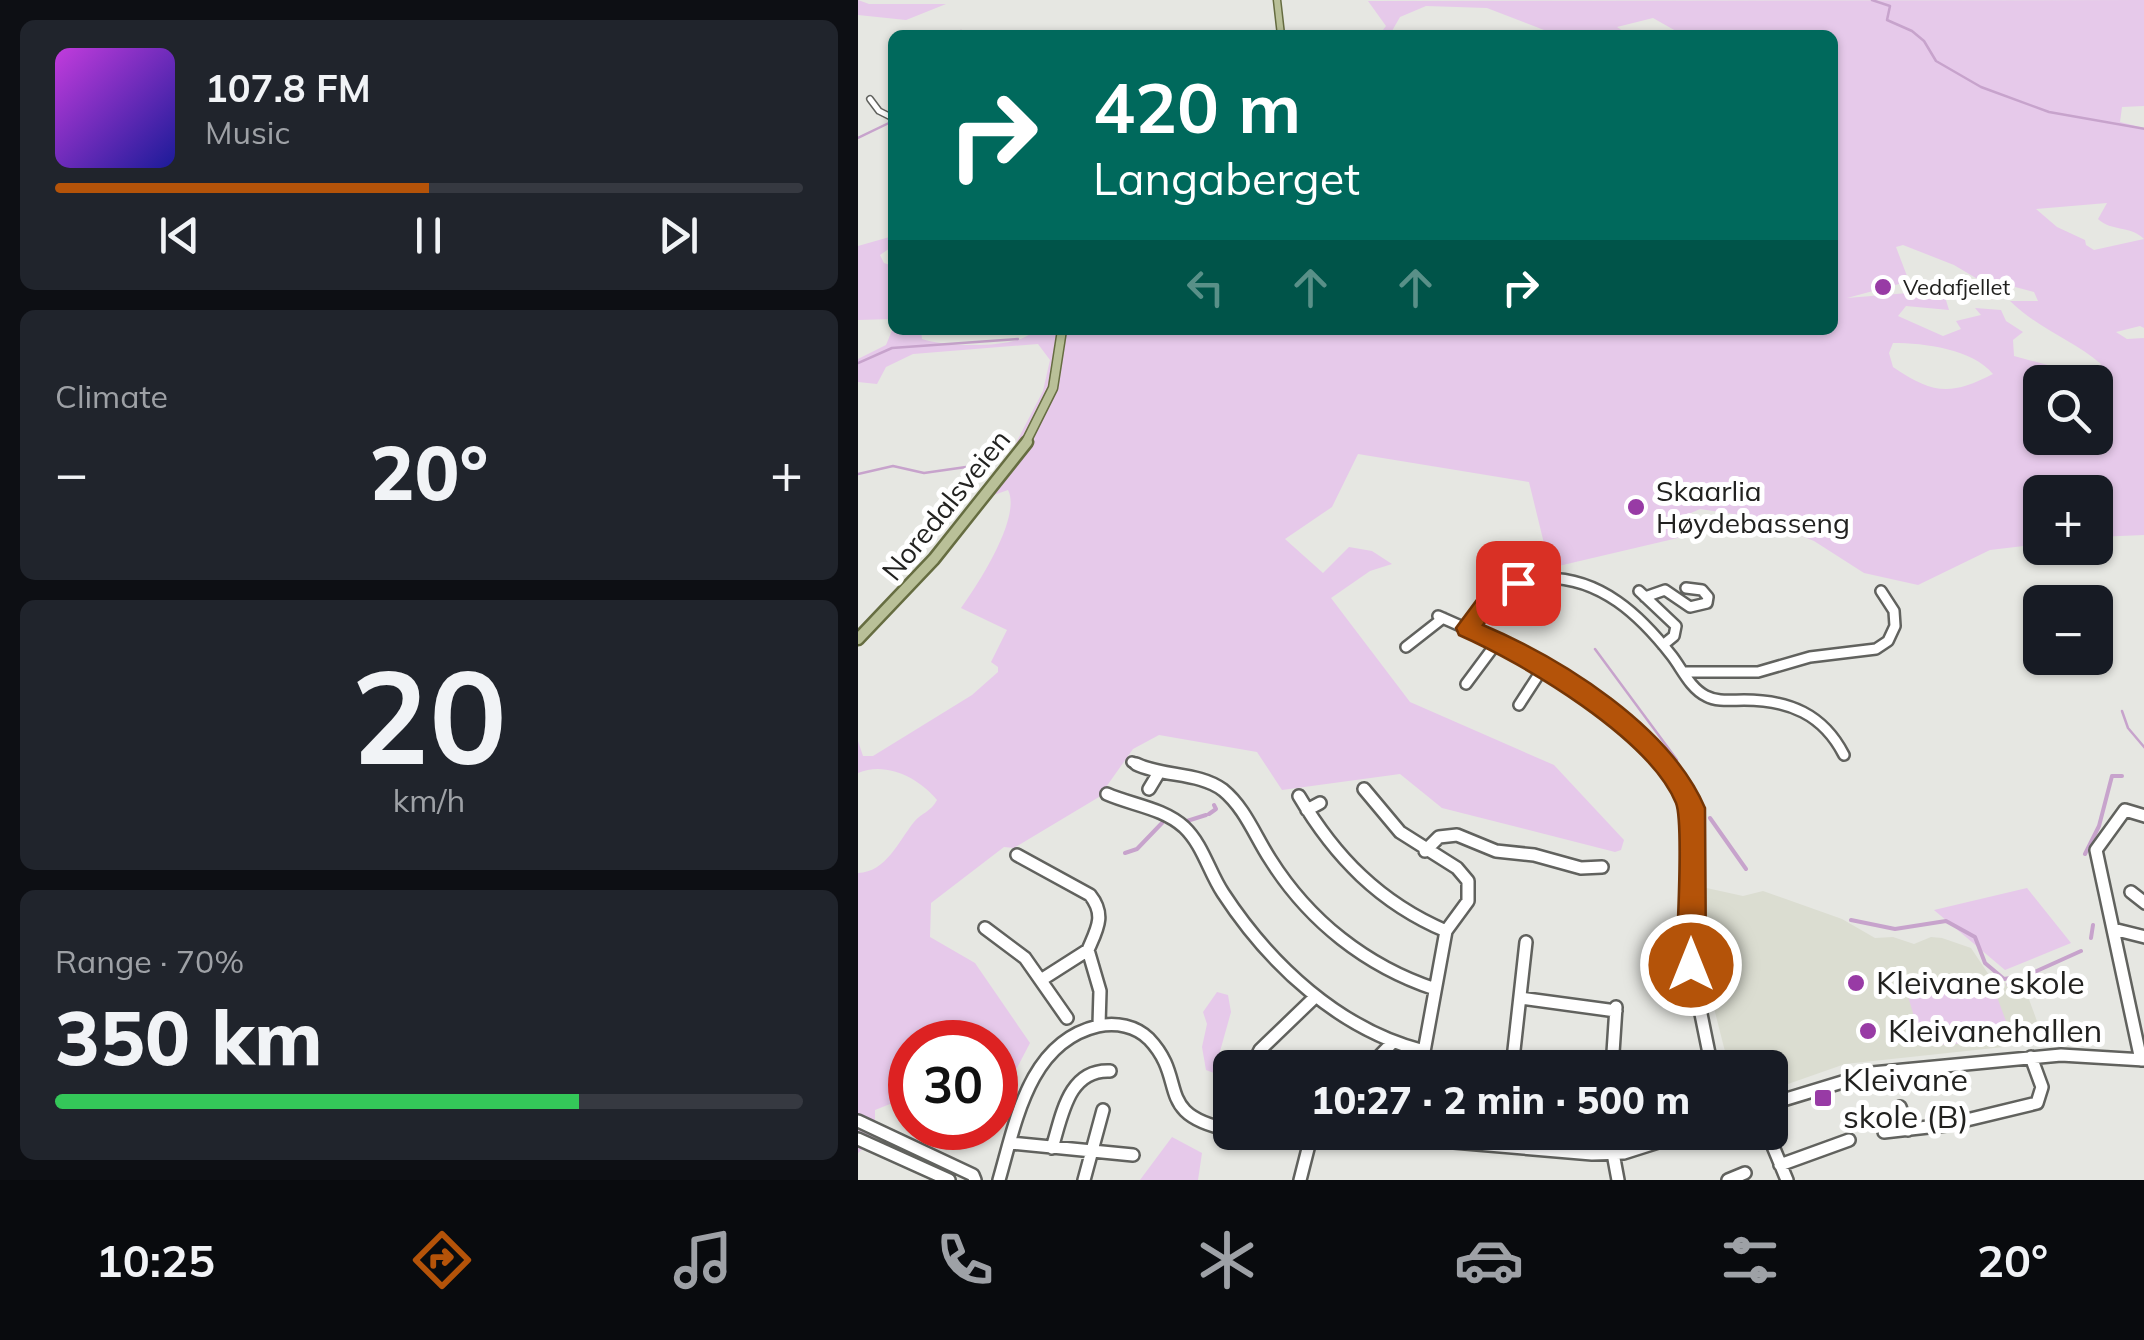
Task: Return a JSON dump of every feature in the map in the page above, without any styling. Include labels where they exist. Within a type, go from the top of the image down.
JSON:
[{"type":"main road","points":[[1277,0],[1280,30]]},
{"type":"main road","name":"Noredalsveien","points":[[858,639],[910,587],[1022,450],[1054,388],[1061,335]]},
{"type":"street","points":[[870,99],[888,116]]},
{"type":"street","points":[[1468,628],[1500,590],[1549,578],[1578,582],[1606,592],[1662,645],[1706,697],[1780,702],[1808,712],[1832,729],[1844,755]]},
{"type":"street","points":[[1662,645],[1674,636],[1676,626],[1642,594],[1665,590],[1690,608],[1707,603],[1704,592],[1686,588]]},
{"type":"street","points":[[1685,672],[1758,672],[1810,657],[1876,649],[1888,640],[1895,626],[1894,611],[1881,591]]},
{"type":"street","points":[[1406,647],[1440,617],[1498,642],[1622,720],[1670,772],[1691,808],[1691,965],[1708,1050]]},
{"type":"street","points":[[1466,684],[1498,642]]},
{"type":"street","points":[[1519,705],[1543,668]]},
{"type":"street","points":[[1132,762],[1158,774],[1203,780],[1225,791],[1242,810],[1277,870],[1316,917],[1376,961],[1435,989]]},
{"type":"street","points":[[1149,789],[1158,774]]},
{"type":"street","points":[[1382,789],[1367,793],[1400,832],[1457,868],[1468,881],[1468,901],[1446,931],[1424,1050]]},
{"type":"street","points":[[1107,794],[1162,812],[1188,830],[1222,892],[1250,931],[1315,997],[1393,1042],[1421,1050]]},
{"type":"street","points":[[1299,796],[1351,870],[1407,912],[1446,931]]},
{"type":"street","points":[[1306,810],[1320,803]]},
{"type":"street","points":[[1788,1098],[1851,1077],[2031,1057],[2079,1054],[2143,1060],[2096,850],[2125,810],[2144,816]]},
{"type":"street","points":[[1425,851],[1438,837],[1457,835],[1496,851],[1534,855],[1581,868],[1602,867]]},
{"type":"street","points":[[1017,855],[1098,903],[1101,923],[1088,950],[1041,980]]},
{"type":"street","points":[[2131,892],[2144,902]]},
{"type":"street","points":[[985,928],[1016,948],[1067,1018]]},
{"type":"street","points":[[2112,929],[2144,936]]},
{"type":"street","points":[[1514,1050],[1526,942]]},
{"type":"street","points":[[1088,950],[1100,991],[1098,1025]]},
{"type":"street","points":[[1260,1050],[1315,997]]},
{"type":"street","points":[[1520,998],[1616,1008],[1613,1050]]},
{"type":"street","points":[[1018,1121],[1036,1070],[1058,1045],[1098,1025],[1119,1024],[1145,1035],[1159,1054],[1180,1108],[1196,1121],[1213,1126]]},
{"type":"street","points":[[1385,1050],[1393,1042]]},
{"type":"street","points":[[1884,1132],[2037,1103],[2042,1087],[2031,1057]]},
{"type":"street","points":[[1052,1148],[1073,1086],[1081,1075],[1090,1070],[1110,1071]]},
{"type":"street","points":[[1900,1107],[1908,1130]]},
{"type":"street","points":[[1084,1180],[1104,1110]]},
{"type":"street","points":[[858,1121],[973,1175],[975,1180]]},
{"type":"street","points":[[858,1139],[949,1180]]},
{"type":"street","points":[[1780,1166],[1849,1140]]},
{"type":"street","points":[[1018,1145],[1132,1155]]},
{"type":"street","points":[[999,1180],[1008,1150]]},
{"type":"street","points":[[1300,1180],[1308,1150]]},
{"type":"street","points":[[1567,1150],[1612,1154],[1626,1150]]},
{"type":"street","points":[[1611,1150],[1618,1180]]},
{"type":"street","points":[[1773,1150],[1787,1180]]},
{"type":"street","points":[[1728,1180],[1746,1174]]},
{"type":"shaded area","points":[[858,0],[869,4],[946,4],[906,20],[858,15]]},
{"type":"shaded area","points":[[2144,0],[2144,106],[2122,107],[2120,122],[2144,128],[2144,239],[2144,328],[2116,332],[2127,339],[2144,338],[2144,535],[2113,536],[2113,475],[2023,475],[2023,546],[1990,550],[1918,585],[1864,573],[1814,541],[1753,517],[1700,509],[1684,516],[1699,533],[1550,568],[1529,482],[1358,454],[1332,507],[1285,539],[1323,573],[1349,547],[1372,551],[1392,564],[1370,571],[1331,598],[1410,702],[1554,765],[1624,840],[1621,850],[1615,852],[1442,808],[1400,774],[1282,790],[1257,752],[1159,735],[1133,749],[1099,797],[1014,848],[1004,847],[931,903],[930,937],[975,963],[1014,1020],[888,1020],[888,1105],[875,1110],[875,1139],[858,1153],[858,873],[884,862],[914,822],[937,800],[921,785],[891,770],[858,773],[858,741],[863,756],[873,756],[972,695],[998,672],[991,662],[1007,630],[961,608],[1004,533],[1011,502],[1008,490],[988,497],[1043,391],[1050,360],[1038,344],[913,354],[886,367],[877,384],[858,382],[858,359],[886,345],[890,335],[922,335],[922,339],[933,342],[981,345],[1014,341],[1027,335],[1838,335],[1838,30],[1674,30],[1653,18],[1617,27],[1622,30],[1544,30],[1487,8],[1426,6],[1400,17],[1393,30],[1383,30],[1386,26],[1368,1]],"holes":[[[2107,203],[2098,219],[2144,239],[2094,250],[2085,240],[2057,227],[2036,209]],[[1903,245],[1954,265],[2001,293],[2004,284],[2034,292],[2038,301],[2010,301],[2100,365],[2113,365],[2113,455],[2023,455],[2023,365],[2047,365],[2014,356],[2013,340],[2023,332],[2006,321],[2001,310],[1975,308],[1981,315],[1956,321],[1961,329],[1943,336],[1898,316],[1906,306],[1949,310],[1945,297],[1933,291],[1847,298],[1899,284],[1907,276],[1896,247]],[[1893,343],[1961,353],[1993,374],[1953,389],[1919,383],[1893,367],[1889,353]]]},
{"type":"shaded area","points":[[888,237],[888,249],[880,255],[888,264],[888,319],[858,320],[858,246]]},
{"type":"shaded area","name":"Kleivane skole","points":[[1702,887],[1743,896],[1763,891],[1842,919],[1875,938],[1893,937],[1914,944],[1931,937],[1942,938],[1971,948],[1989,975],[2027,994],[2041,1032],[2037,1033],[2040,1043],[1845,1064],[1788,1084],[1788,1050],[1725,1050],[1704,969]]},
{"type":"shaded area","points":[[2027,888],[2071,943],[2005,970],[1934,910]]},
{"type":"shaded area","name":"Kleivane skole","points":[[1990,978],[2013,1040],[1923,1046],[1904,983]]},
{"type":"shaded area","points":[[1217,992],[1228,995],[1231,1012],[1220,1050],[1213,1050],[1213,1073],[1206,1070],[1202,1047],[1207,1024],[1203,1012]]},
{"type":"shaded area","points":[[1018,1026],[1030,1043],[1018,1066]]},
{"type":"shaded area","points":[[1172,1137],[1202,1153],[1198,1180],[1140,1180]]},
{"type":"waterway","points":[[1872,0],[1890,6],[1887,20],[1924,41],[1936,61],[1981,87],[2049,112],[2145,129]]},
{"type":"waterway","points":[[858,138],[888,123]]},
{"type":"waterway","points":[[858,363],[892,348],[1018,339]]},
{"type":"waterway","points":[[858,474],[893,466],[924,473],[980,465]]},
{"type":"waterway","points":[[1595,649],[1677,760]]},
{"type":"waterway","points":[[2122,711],[2128,728],[2145,748]]},
{"type":"waterway","points":[[2085,854],[2099,826],[2112,776],[2122,776]]},
{"type":"waterway","points":[[1209,814],[1216,809],[1214,805]]},
{"type":"waterway","points":[[1187,821],[1206,815]]},
{"type":"waterway","points":[[1710,818],[1746,869]]},
{"type":"waterway","points":[[1125,853],[1137,849],[1162,823]]},
{"type":"waterway","points":[[1851,920],[1895,929],[1946,921],[1975,937],[1985,963],[2004,979],[2018,977]]},
{"type":"waterway","points":[[2091,938],[2093,925]]},
{"type":"waterway","points":[[2008,984],[2081,951]]},
{"type":"place","name":"Vedafjellet","points":[[1883,287]]},
{"type":"place","name":"Skaarlia Høydebasseng","points":[[1636,507]]},
{"type":"place","name":"Kleivane skole","points":[[1856,983]]},
{"type":"place","name":"Kleivanehallen","points":[[1868,1031]]},
{"type":"place","name":"Kleivane skole (B)","points":[[1823,1098]]},
{"type":"route","points":[[1518,583],[1493,595],[1468,628],[1509,646],[1622,720],[1670,772],[1686,796],[1691,808],[1691,965]]}]
